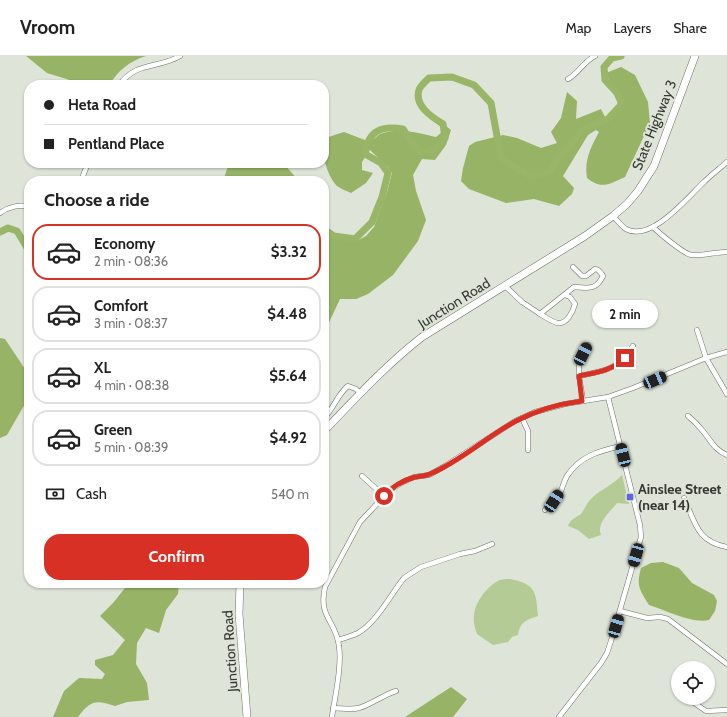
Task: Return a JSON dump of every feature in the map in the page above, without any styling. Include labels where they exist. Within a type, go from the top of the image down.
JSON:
[{"type":"highway","name":"State Highway 3","points":[[614,216],[638,192],[654,166],[694,56]]},
{"type":"highway","name":"Junction Road","points":[[329,426],[399,355],[422,337],[614,216]]},
{"type":"highway","name":"Junction Road","points":[[240,588],[239,614],[248,717]]},
{"type":"street","points":[[123,80],[137,69],[180,56]]},
{"type":"street","points":[[568,79],[576,74],[585,62],[595,56]]},
{"type":"street","points":[[614,216],[626,230],[638,232],[653,227],[672,215],[704,182],[727,162]]},
{"type":"street","points":[[0,212],[17,206],[24,207]]},
{"type":"street","points":[[653,227],[660,234],[690,255],[727,252]]},
{"type":"street","points":[[540,314],[574,287],[589,289],[593,287],[603,276],[597,269],[594,269],[586,276],[582,276],[574,267]]},
{"type":"street","points":[[505,286],[522,302],[540,314],[558,323],[563,322],[572,314],[575,304],[570,297],[565,295]]},
{"type":"street","points":[[697,330],[706,358],[727,394]]},
{"type":"street","points":[[582,401],[579,362],[588,345]]},
{"type":"street","points":[[579,376],[608,370],[625,358],[633,346]]},
{"type":"street","points":[[329,580],[360,522],[390,490],[403,482],[414,477],[429,475],[522,418],[555,406],[608,397],[706,358],[727,352]]},
{"type":"street","points":[[329,413],[342,391],[348,386],[356,389],[360,393]]},
{"type":"street","points":[[559,717],[604,658],[609,647],[641,533],[608,397]]},
{"type":"street","points":[[688,416],[702,429],[713,446],[721,453],[727,455]]},
{"type":"street","points":[[522,418],[528,432],[528,450]]},
{"type":"street","points":[[545,510],[554,501],[567,477],[579,462],[596,452],[621,446]]},
{"type":"street","points":[[362,476],[384,496]]},
{"type":"street","points":[[684,498],[695,526],[702,536],[717,545],[727,547]]},
{"type":"street","points":[[338,640],[358,633],[375,618],[401,581],[410,573],[421,567],[460,554],[475,551],[492,544]]},
{"type":"street","points":[[325,588],[323,598],[325,613],[338,640],[340,659],[332,717]]},
{"type":"street","points":[[620,611],[647,618],[660,617],[668,619],[727,664]]},
{"type":"street","points":[[333,708],[357,709],[396,691]]},
{"type":"street","points":[[697,705],[706,711],[727,710]]},
{"type":"green space","points":[[26,56],[146,56],[124,67],[112,80],[70,80],[47,73]]},
{"type":"green space","points":[[621,67],[635,75],[648,102],[650,123],[625,177],[606,185],[597,184],[587,178],[587,159],[599,132],[596,130],[588,135],[563,176],[574,188],[572,194],[559,206],[534,199],[506,203],[469,189],[461,181],[469,146],[475,142],[503,135],[517,138],[541,148],[557,143],[551,132],[561,118],[567,92],[577,101],[576,119],[601,109],[606,119],[617,108],[618,99],[606,73]]},
{"type":"green space","points":[[440,121],[451,130],[446,145],[435,160],[422,159],[413,175],[416,191],[426,220],[418,241],[393,275],[368,294],[356,299],[340,299],[329,322],[329,231],[346,240],[355,242],[366,236],[374,227],[387,192],[392,173],[388,167],[370,150],[362,162],[362,170],[373,173],[366,183],[351,193],[342,189],[334,182],[327,168],[329,168],[329,137],[344,132],[370,142],[380,134],[394,131],[415,132],[436,137],[442,132]]},
{"type":"green space","points":[[287,168],[295,176],[225,176],[227,169]]},
{"type":"green space","points":[[0,338],[5,339],[24,368],[24,406],[7,435],[0,438]]},
{"type":"green space","points":[[622,475],[629,504],[617,503],[600,526],[601,535],[589,539],[578,530],[568,526],[572,520],[581,514],[590,500],[599,492],[615,482]]},
{"type":"green space","points":[[663,562],[679,568],[692,583],[714,595],[717,601],[715,611],[709,620],[702,621],[679,616],[649,605],[639,584],[641,568],[651,563]]},
{"type":"green space","points":[[510,579],[519,581],[533,590],[538,616],[524,622],[520,627],[518,635],[512,637],[508,642],[493,645],[477,634],[474,620],[475,610],[483,594],[495,582]]},
{"type":"green space","points":[[125,588],[179,588],[178,594],[166,610],[159,633],[146,628],[137,643],[136,664],[147,683],[149,700],[127,702],[115,706],[98,702],[90,704],[78,717],[53,717],[64,691],[79,678],[102,679],[105,674],[95,665],[95,660],[113,655],[125,640],[100,616]]},
{"type":"green space","points":[[451,687],[467,699],[453,717],[405,717]]},
{"type":"waterway","points":[[329,232],[334,236],[355,239],[372,222],[382,197],[388,173],[381,163],[365,154],[369,140],[377,131],[388,128],[403,129],[421,153],[434,149],[445,138],[443,124],[425,110],[419,101],[418,96],[420,88],[429,78],[452,77],[474,85],[491,103],[501,158],[531,177],[548,172],[582,130],[608,119],[622,104],[617,93],[605,80],[604,67],[612,58],[621,56]]},
{"type":"waterway","points":[[0,232],[8,228],[17,231],[24,243]]},
{"type":"place","name":"Ainslee Street (near 14)","points":[[630,497]]},
{"type":"route","points":[[384,496],[390,490],[403,482],[414,477],[429,475],[445,466],[515,421],[555,406],[582,401],[579,376],[608,370],[625,358]]}]
